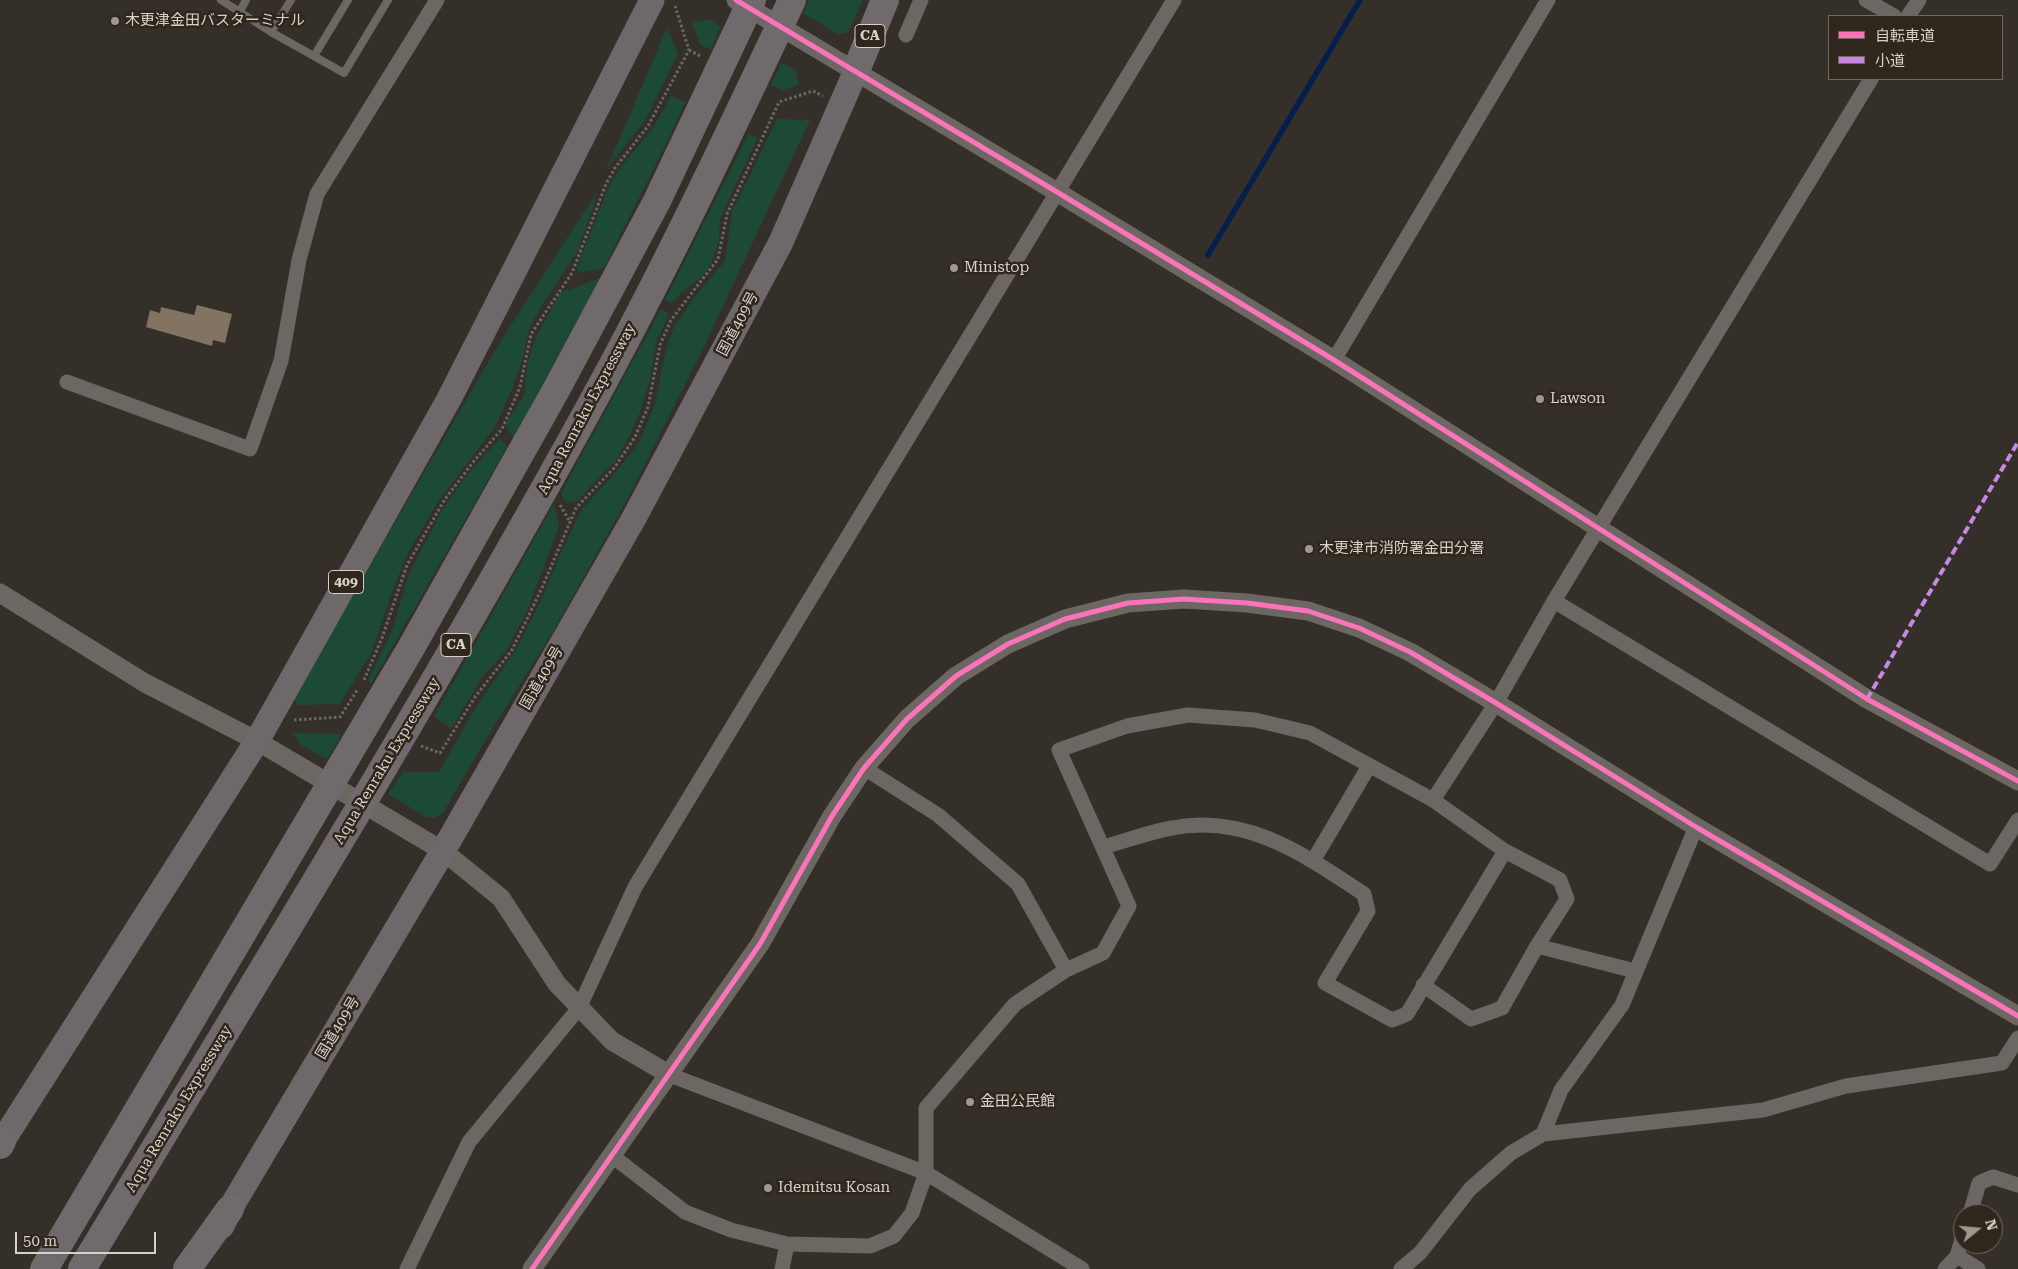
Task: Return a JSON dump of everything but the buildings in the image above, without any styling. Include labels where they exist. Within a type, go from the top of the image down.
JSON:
[{"type":"highway","name":"CA","points":[[44,1269],[411,648],[556,390],[657,201],[752,0]]},
{"type":"highway","name":"Aqua Renraku Expressway","points":[[82,1269],[444,666],[583,418],[688,218],[792,0]]},
{"type":"highway","name":"CA","points":[[855,73],[886,0]]},
{"type":"highway","name":"409","points":[[1,1144],[257,741],[449,399],[664,3]]},
{"type":"highway","name":"国道409号","points":[[201,1269],[230,1209],[443,852],[634,518],[781,242],[855,73]]},
{"type":"highway","points":[[187,1269],[230,1209]]},
{"type":"street","points":[[67,382],[250,449],[281,361],[299,260],[317,194],[437,0]]},
{"type":"street","points":[[736,0],[1334,360],[1867,699],[2018,781]]},
{"type":"street","points":[[906,35],[921,0]]},
{"type":"street","points":[[407,1269],[469,1142],[579,1008],[635,888],[1174,0]]},
{"type":"street","points":[[1334,360],[1548,0]]},
{"type":"street","points":[[1866,0],[1892,15]]},
{"type":"street","points":[[1909,15],[1918,0]]},
{"type":"street","points":[[1433,800],[1496,703],[1554,601],[1870,80]]},
{"type":"street","points":[[0,593],[145,683],[257,741],[443,852],[502,898],[557,984],[612,1041],[670,1075],[926,1173],[1082,1269]]},
{"type":"street","points":[[532,1269],[611,1155],[670,1075],[760,944],[832,816],[864,768],[907,719],[956,676],[1008,644],[1065,619],[1128,603],[1184,599],[1247,602],[1308,611],[1359,628],[1410,652],[1696,827],[2018,1016]]},
{"type":"street","points":[[1554,601],[1990,864],[2018,820]]},
{"type":"street","points":[[611,1155],[685,1212],[730,1230],[787,1244],[870,1246],[894,1236],[912,1213],[926,1173],[926,1108],[1015,1004],[1066,970],[1104,953],[1129,906],[1059,750],[1127,726],[1188,715],[1255,720],[1310,733],[1433,800],[1505,851],[1560,880],[1567,898],[1502,1008],[1471,1019],[1423,985]]},
{"type":"street","points":[[1313,861],[1369,766]]},
{"type":"street","points":[[864,768],[938,815],[1018,884],[1066,970]]},
{"type":"street","points":[[1103,847],[1173,827],[1218,825],[1261,834],[1313,861],[1364,894],[1368,911],[1325,983],[1392,1020],[1407,1014],[1505,851]]},
{"type":"street","points":[[1543,1134],[1561,1090],[1622,1005],[1696,827]]},
{"type":"street","points":[[1537,946],[1635,972]]},
{"type":"street","points":[[1401,1269],[1420,1253],[1470,1189],[1511,1152],[1543,1134],[1763,1110],[1846,1086],[2002,1063],[2018,1038]]},
{"type":"street","points":[[1973,1204],[1980,1183],[1993,1177],[2018,1185]]},
{"type":"street","points":[[782,1269],[787,1244]]},
{"type":"street","points":[[1945,1269],[1957,1256],[1978,1269]]},
{"type":"lane","points":[[221,0],[271,32],[344,74],[388,0]]},
{"type":"lane","points":[[240,11],[246,0]]},
{"type":"lane","points":[[271,32],[290,0]]},
{"type":"lane","points":[[314,56],[348,0]]},
{"type":"path","points":[[340,717],[364,678],[382,638],[407,565],[445,500],[474,461],[502,429],[520,387],[531,334],[572,273],[606,184],[615,168],[648,126],[689,50],[664,3]]},
{"type":"path","points":[[413,743],[440,753],[475,697],[512,650],[542,588],[576,508],[614,468],[635,437],[648,407],[660,344],[671,320],[718,259],[727,214],[778,102],[813,92],[842,104]]},
{"type":"path","points":[[273,712],[290,720],[340,717],[350,720]]},
{"type":"green space","points":[[809,0],[863,0],[848,32],[838,34],[803,13]]},
{"type":"green space","points":[[708,19],[721,27],[711,49],[700,45],[692,23]]},
{"type":"green space","points":[[667,28],[678,54],[646,119],[606,170]]},
{"type":"green space","points":[[781,63],[796,70],[799,85],[783,90],[771,85]]},
{"type":"green space","points":[[671,96],[685,102],[604,268],[579,273],[577,267],[609,186],[620,168],[653,128]]},
{"type":"green space","points":[[777,119],[810,120],[700,355],[628,498],[554,630],[480,749],[443,813],[434,818],[426,817],[388,794],[403,772],[439,772],[477,705],[516,650],[543,597],[557,561],[582,509],[639,443],[655,403],[666,349],[674,327],[697,294],[725,261],[732,212]]},
{"type":"green space","points":[[748,135],[758,137],[720,219],[719,241],[712,261],[703,276],[681,293],[672,303],[665,300]]},
{"type":"green space","points":[[597,192],[577,252],[539,310],[529,329],[522,361],[495,427],[437,503],[407,555],[372,651],[340,704],[298,705],[293,698],[500,342]]},
{"type":"green space","points":[[600,278],[514,437],[507,429],[506,423],[524,395],[528,361],[536,337],[560,293]]},
{"type":"green space","points":[[661,309],[669,314],[657,340],[650,380],[631,433],[617,459],[577,501],[566,503],[561,493]]},
{"type":"green space","points":[[500,438],[507,447],[371,684],[368,680],[392,631],[409,574],[445,505],[468,474]]},
{"type":"green space","points":[[554,504],[559,526],[527,611],[506,651],[482,677],[451,729],[434,716]]},
{"type":"green space","points":[[293,733],[342,734],[327,759],[301,745]]},
{"type":"waterway","points":[[1208,255],[1360,0]]},
{"type":"marked path","points":[[1867,699],[2018,442]]},
{"type":"cycle path","points":[[736,0],[1334,360],[1867,699],[2018,781]]},
{"type":"cycle path","points":[[532,1269],[760,944],[832,816],[864,768],[907,719],[956,676],[1008,644],[1065,619],[1128,603],[1184,599],[1247,603],[1308,611],[1359,628],[1410,652],[1696,827],[2018,1016]]},
{"type":"place","name":"木更津金田バスターミナル","points":[[115,21]]},
{"type":"place","name":"Ministop","points":[[954,268]]},
{"type":"place","name":"Lawson","points":[[1540,399]]},
{"type":"place","name":"木更津市消防署金田分署","points":[[1309,549]]},
{"type":"place","name":"金田公民館","points":[[970,1102]]},
{"type":"place","name":"Idemitsu Kosan","points":[[768,1188]]}]
